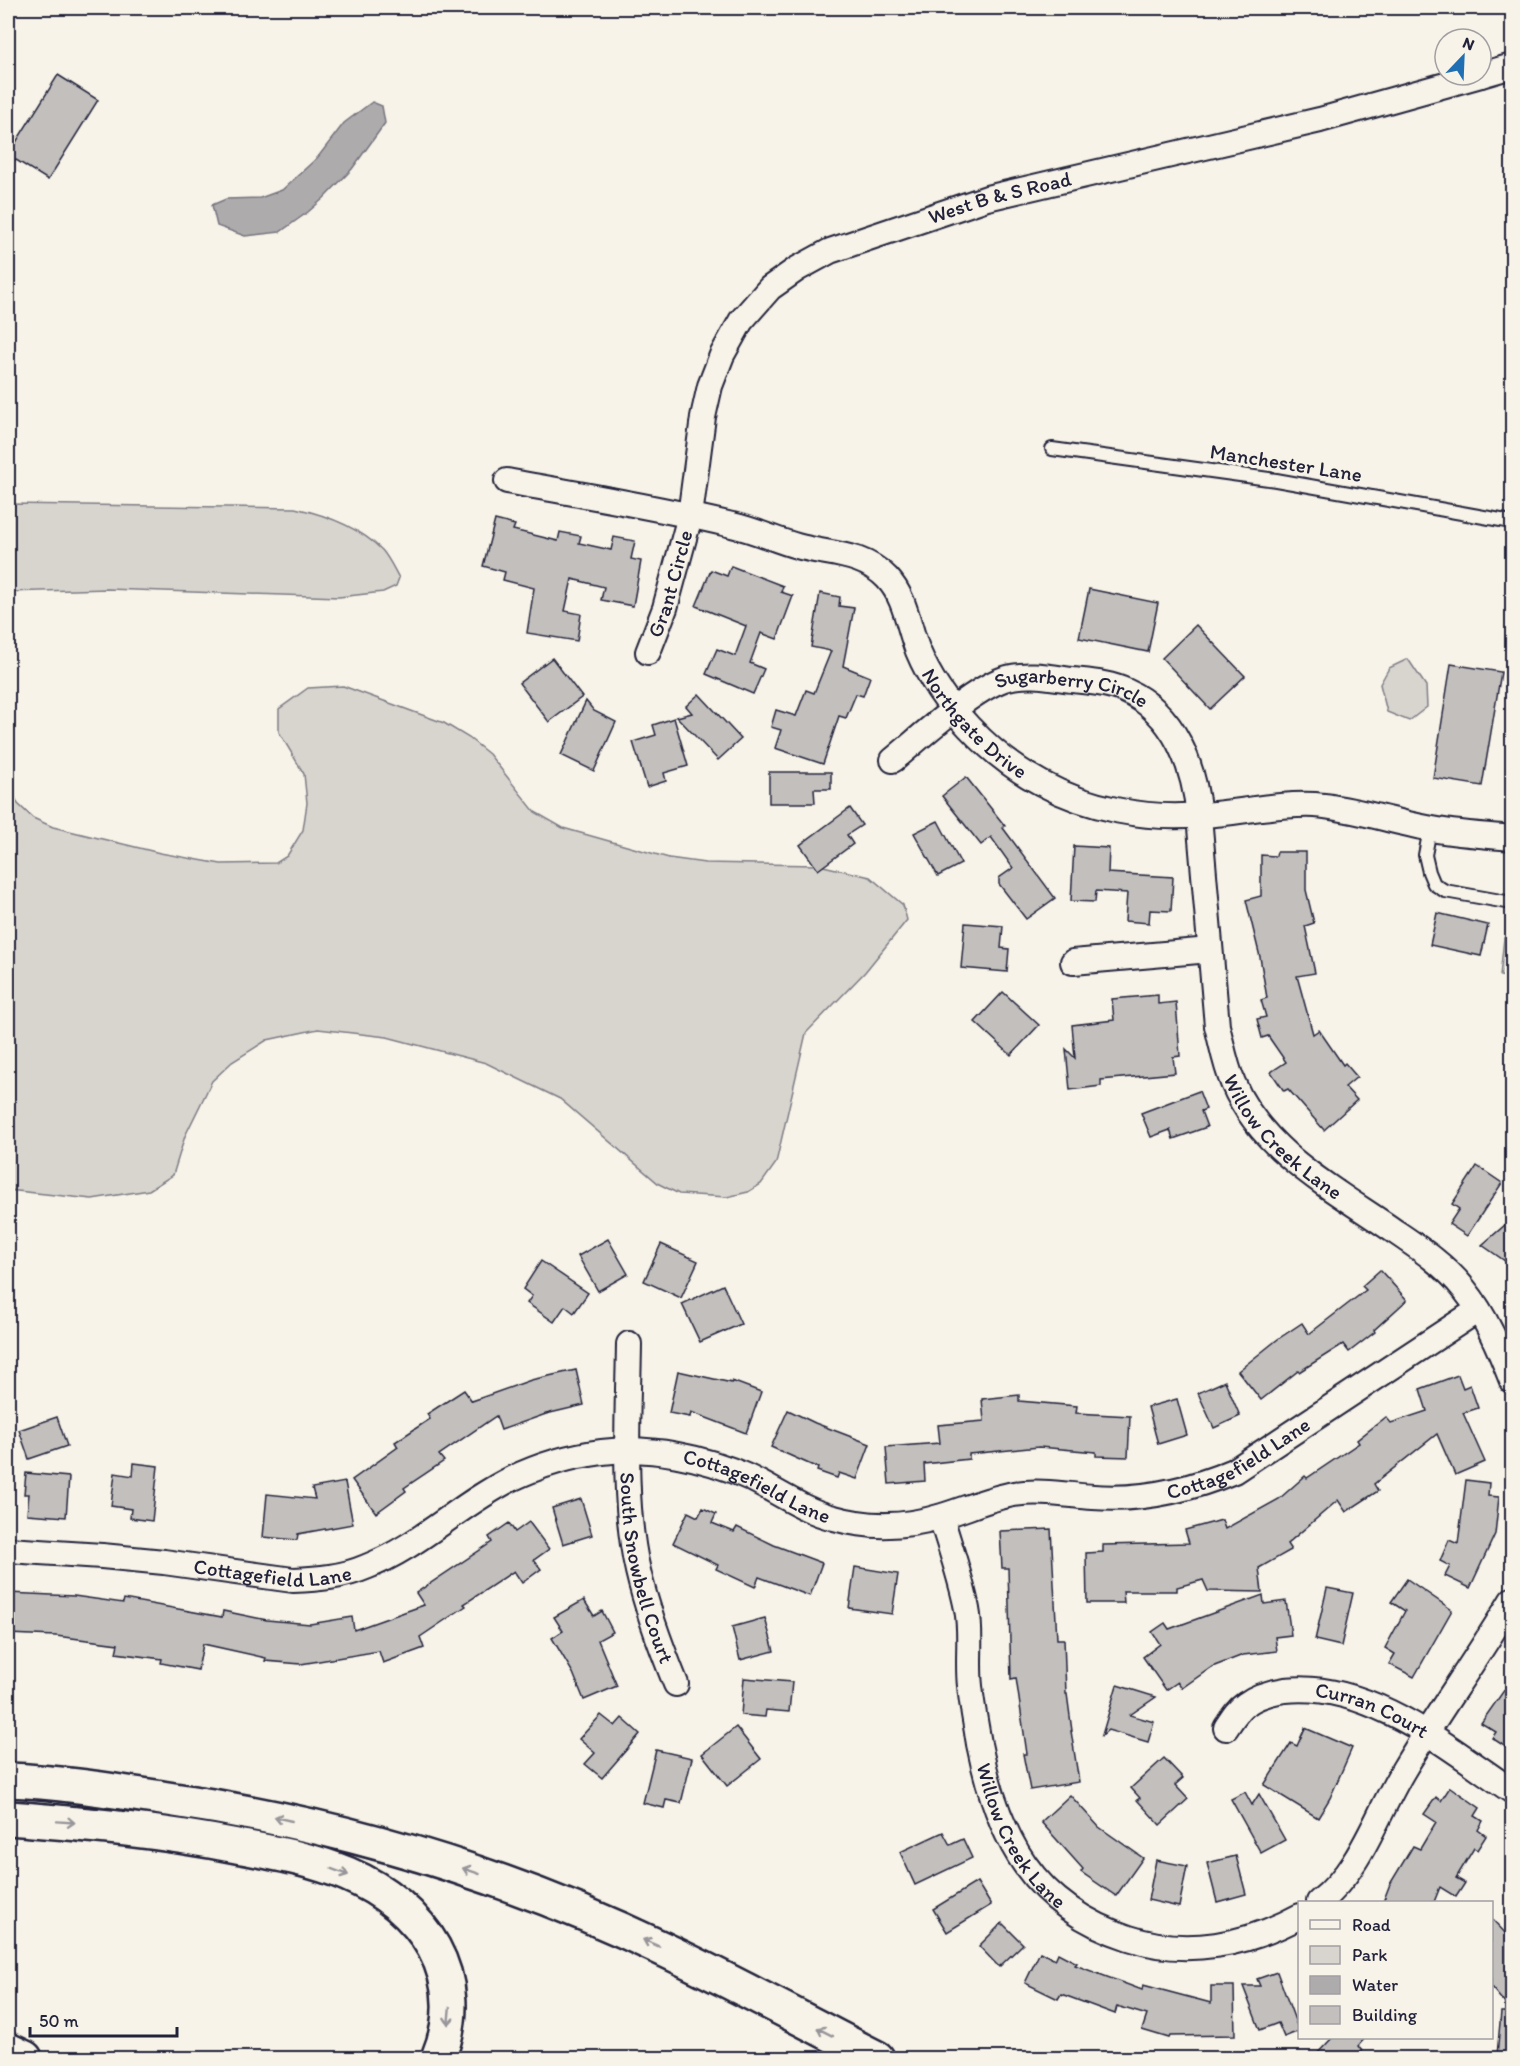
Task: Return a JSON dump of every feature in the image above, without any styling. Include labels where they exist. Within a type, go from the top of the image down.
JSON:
[{"type":"highway","points":[[8,1780],[106,1789],[248,1812],[337,1831],[416,1852],[532,1893],[663,1948],[877,2058]]},
{"type":"highway","points":[[8,1818],[164,1833],[263,1850],[317,1863],[371,1886],[394,1902],[417,1925],[433,1945],[444,1967],[449,1993],[450,2016],[445,2042],[438,2058]]},
{"type":"highway","points":[[8,2050],[25,2058]]},
{"type":"street","name":"West B & S Road","points":[[1493,72],[1512,66]]},
{"type":"street","name":"West B & S Road","points":[[690,516],[703,417],[710,386],[722,355],[741,321],[770,288],[797,269],[830,251],[987,198],[1320,120],[1438,87]]},
{"type":"street","name":"Northgate Drive","points":[[507,481],[734,525],[813,551],[859,558],[874,566],[889,580],[899,595],[920,655],[931,676],[971,730],[992,750],[1040,782],[1068,795],[1099,806],[1163,816],[1199,816],[1293,805],[1314,805],[1368,814],[1430,829],[1512,838]]},
{"type":"street","name":"Grant Circle","points":[[648,652],[665,608],[690,516]]},
{"type":"street","name":"Sugarberry Circle","points":[[893,760],[955,710],[984,689],[1004,679],[1026,675],[1107,685],[1125,690],[1143,700],[1158,714],[1180,744],[1194,782],[1199,816]]},
{"type":"street","name":"Willow Creek Lane","points":[[1199,816],[1217,1026],[1233,1083],[1245,1106],[1261,1129],[1303,1168],[1426,1253],[1446,1270],[1464,1289],[1478,1310],[1491,1332],[1512,1381]]},
{"type":"street","points":[[1073,962],[1210,950]]},
{"type":"street","name":"Cottagefield Lane","points":[[8,1550],[102,1556],[293,1580],[316,1579],[351,1572],[390,1556],[486,1493],[537,1468],[586,1454],[628,1450],[656,1452],[719,1466],[747,1477],[805,1509],[858,1524],[912,1523],[941,1517],[1012,1495],[1036,1492],[1094,1497],[1149,1497],[1205,1484],[1234,1472],[1478,1310]]},
{"type":"street","name":"South Snowbell Court","points":[[629,1344],[630,1510],[638,1570],[658,1638],[676,1684]]},
{"type":"street","name":"Willow Creek Lane","points":[[941,1517],[967,1609],[970,1629],[968,1659],[972,1704],[986,1780],[1006,1834],[1018,1857],[1038,1881],[1060,1903],[1086,1920],[1114,1933],[1142,1942],[1170,1947],[1228,1944],[1255,1936],[1298,1916]]},
{"type":"street","points":[[1323,1901],[1356,1862],[1403,1770],[1512,1600]]},
{"type":"street","name":"Curran Court","points":[[1226,1728],[1235,1714],[1257,1697],[1276,1691],[1299,1689],[1322,1691],[1366,1703],[1399,1717],[1512,1791]]},
{"type":"lane","name":"Manchester Lane","points":[[1052,449],[1276,480],[1512,522]]},
{"type":"lane","points":[[1430,829],[1425,855],[1434,884],[1445,891],[1512,903]]},
{"type":"green space","points":[[8,504],[295,508],[330,518],[353,528],[382,550],[399,578],[396,586],[383,592],[339,597],[107,589],[8,592]]},
{"type":"green space","points":[[1408,659],[1426,686],[1427,707],[1409,721],[1387,712],[1380,684],[1389,668]]},
{"type":"green space","points":[[343,686],[444,723],[469,738],[489,754],[535,812],[563,828],[669,858],[705,863],[819,865],[870,877],[903,905],[907,920],[865,972],[806,1033],[776,1163],[761,1184],[748,1192],[727,1197],[679,1194],[659,1184],[560,1099],[486,1063],[387,1037],[318,1029],[267,1040],[232,1062],[212,1081],[185,1136],[173,1175],[149,1190],[92,1199],[8,1190],[8,781],[18,804],[33,818],[53,827],[160,853],[221,864],[276,863],[287,856],[303,830],[307,803],[304,774],[279,732],[279,709],[308,688]]},
{"type":"green space","points":[[1504,938],[1512,939],[1512,977],[1500,976]]},
{"type":"water","points":[[372,102],[382,106],[385,123],[352,169],[308,212],[280,232],[245,236],[217,226],[212,205],[226,199],[260,198],[282,190],[318,157],[344,123]]},
{"type":"building","points":[[58,75],[98,100],[48,180],[8,155]]},
{"type":"building","points":[[495,520],[515,525],[513,530],[558,541],[560,532],[581,536],[579,543],[611,550],[614,537],[635,541],[631,559],[641,561],[633,606],[601,600],[604,587],[572,579],[565,611],[581,614],[577,641],[527,633],[534,588],[503,580],[505,572],[483,566]]},
{"type":"building","points":[[731,566],[783,586],[781,592],[793,596],[777,639],[761,633],[750,663],[764,669],[753,694],[706,674],[717,649],[735,656],[746,626],[696,606],[711,570],[727,576]]},
{"type":"building","points":[[1089,589],[1158,603],[1148,652],[1079,638]]},
{"type":"building","points":[[820,593],[840,597],[839,606],[854,608],[843,666],[870,677],[863,696],[856,694],[846,718],[839,716],[823,764],[775,748],[781,730],[771,727],[776,710],[796,716],[806,690],[814,693],[831,651],[811,647]]},
{"type":"building","points":[[1196,625],[1245,676],[1210,709],[1162,658]]},
{"type":"building","points":[[552,658],[582,697],[549,722],[519,683]]},
{"type":"building","points":[[1451,664],[1501,672],[1482,786],[1433,778]]},
{"type":"building","points":[[699,694],[741,739],[718,760],[677,717],[692,713],[686,706]]},
{"type":"building","points":[[586,701],[594,711],[616,722],[594,771],[561,755]]},
{"type":"building","points":[[674,718],[688,766],[664,773],[666,781],[647,787],[633,742],[656,735],[653,725]]},
{"type":"building","points":[[769,772],[831,772],[831,789],[814,789],[815,803],[769,803]]},
{"type":"building","points":[[966,777],[1005,826],[1003,828],[1055,898],[1026,919],[999,884],[999,878],[1013,868],[991,837],[981,845],[942,796]]},
{"type":"building","points":[[850,808],[862,825],[847,835],[853,844],[818,870],[800,845]]},
{"type":"building","points":[[938,821],[961,864],[938,876],[914,833]]},
{"type":"building","points":[[1074,846],[1109,848],[1108,873],[1173,877],[1171,911],[1150,910],[1149,923],[1125,921],[1127,893],[1096,891],[1095,902],[1071,901]]},
{"type":"building","points":[[1277,852],[1306,852],[1306,890],[1314,923],[1305,926],[1315,973],[1297,976],[1313,1034],[1319,1030],[1343,1065],[1345,1063],[1357,1077],[1345,1087],[1357,1100],[1324,1130],[1288,1089],[1284,1091],[1271,1072],[1286,1062],[1268,1036],[1262,1038],[1257,1019],[1266,1017],[1261,1000],[1267,998],[1246,900],[1261,896],[1261,855],[1276,856]]},
{"type":"building","points":[[1437,913],[1488,925],[1481,956],[1430,945]]},
{"type":"building","points":[[965,923],[1003,926],[1001,948],[1009,949],[1007,972],[961,968]]},
{"type":"building","points":[[1003,992],[1039,1025],[1011,1055],[975,1022]]},
{"type":"building","points":[[1158,995],[1158,1004],[1176,1002],[1180,1056],[1173,1057],[1175,1073],[1101,1080],[1101,1086],[1070,1090],[1066,1049],[1075,1058],[1072,1025],[1114,1020],[1112,999]]},
{"type":"building","points":[[1199,1091],[1206,1109],[1201,1111],[1207,1127],[1173,1139],[1170,1130],[1151,1137],[1141,1113]]},
{"type":"building","points":[[1477,1166],[1502,1183],[1467,1236],[1449,1224],[1459,1209],[1452,1204]]},
{"type":"building","points":[[1512,1219],[1512,1254],[1505,1261],[1482,1245]]},
{"type":"building","points":[[608,1239],[628,1274],[598,1291],[578,1256]]},
{"type":"building","points":[[661,1244],[698,1261],[681,1298],[644,1281]]},
{"type":"building","points":[[541,1261],[588,1293],[574,1313],[565,1306],[554,1322],[527,1303],[532,1296],[523,1289]]},
{"type":"building","points":[[1380,1270],[1407,1300],[1374,1330],[1375,1332],[1349,1352],[1343,1344],[1298,1371],[1261,1400],[1238,1371],[1302,1323],[1309,1334],[1366,1290],[1362,1286]]},
{"type":"building","points":[[723,1285],[741,1324],[700,1342],[682,1304]]},
{"type":"building","points":[[576,1370],[584,1405],[546,1414],[501,1430],[496,1416],[439,1455],[444,1461],[404,1488],[406,1491],[376,1513],[352,1480],[398,1447],[395,1442],[430,1419],[427,1414],[464,1390],[472,1401],[531,1380]]},
{"type":"building","points":[[678,1371],[732,1383],[732,1381],[761,1392],[746,1433],[691,1412],[690,1417],[669,1413]]},
{"type":"building","points":[[1458,1375],[1463,1388],[1470,1385],[1478,1408],[1463,1413],[1485,1462],[1455,1475],[1437,1434],[1374,1484],[1378,1491],[1346,1512],[1338,1500],[1287,1544],[1291,1550],[1259,1568],[1262,1592],[1208,1591],[1203,1580],[1177,1587],[1177,1591],[1123,1591],[1124,1603],[1087,1603],[1086,1553],[1103,1552],[1103,1545],[1189,1543],[1185,1530],[1222,1520],[1225,1529],[1279,1499],[1305,1476],[1307,1478],[1359,1443],[1357,1440],[1386,1417],[1391,1423],[1427,1411],[1420,1389]]},
{"type":"building","points":[[1225,1381],[1240,1416],[1214,1428],[1198,1393]]},
{"type":"building","points":[[1019,1395],[1019,1401],[1077,1406],[1076,1413],[1130,1416],[1128,1457],[1096,1456],[1096,1452],[1039,1447],[969,1454],[969,1459],[924,1464],[925,1481],[889,1484],[886,1447],[940,1443],[938,1425],[984,1421],[982,1399]]},
{"type":"building","points":[[1177,1399],[1187,1435],[1158,1444],[1148,1407]]},
{"type":"building","points":[[788,1410],[870,1444],[857,1479],[839,1473],[837,1478],[817,1471],[818,1468],[771,1447]]},
{"type":"building","points":[[57,1417],[67,1446],[29,1459],[19,1430]]},
{"type":"building","points":[[134,1463],[158,1466],[152,1521],[130,1518],[131,1509],[111,1506],[115,1473],[133,1476]]},
{"type":"building","points":[[26,1473],[69,1477],[66,1517],[27,1514],[29,1494],[24,1494]]},
{"type":"building","points":[[1466,1480],[1489,1483],[1488,1496],[1499,1497],[1495,1534],[1470,1588],[1445,1576],[1450,1566],[1440,1561],[1449,1540],[1458,1544]]},
{"type":"building","points":[[345,1482],[353,1524],[298,1534],[297,1540],[263,1537],[267,1494],[315,1499],[312,1488]]},
{"type":"building","points":[[581,1499],[592,1535],[563,1544],[552,1508]]},
{"type":"building","points":[[703,1508],[716,1514],[712,1523],[734,1532],[737,1527],[774,1545],[822,1563],[810,1596],[759,1577],[755,1587],[716,1569],[718,1565],[673,1543],[688,1512],[698,1517]]},
{"type":"building","points":[[529,1522],[549,1549],[534,1560],[541,1569],[522,1583],[514,1571],[420,1637],[424,1648],[383,1663],[379,1651],[301,1664],[265,1661],[266,1658],[203,1644],[198,1670],[161,1663],[162,1659],[116,1653],[118,1644],[56,1636],[8,1634],[8,1593],[74,1596],[123,1603],[124,1599],[222,1617],[223,1611],[267,1620],[310,1624],[352,1617],[354,1630],[424,1605],[416,1593],[492,1542],[489,1537],[509,1523],[515,1532]]},
{"type":"building","points":[[1051,1529],[1057,1639],[1064,1639],[1066,1694],[1079,1782],[1030,1790],[1023,1754],[1027,1754],[1016,1678],[1011,1679],[1008,1568],[1002,1568],[1000,1531]]},
{"type":"building","points":[[855,1567],[898,1574],[892,1614],[849,1608]]},
{"type":"building","points":[[1407,1579],[1452,1610],[1414,1677],[1389,1664],[1395,1654],[1385,1648],[1405,1611],[1391,1602]]},
{"type":"building","points":[[1327,1588],[1353,1593],[1341,1646],[1315,1640]]},
{"type":"building","points":[[1263,1595],[1264,1604],[1286,1601],[1291,1635],[1275,1637],[1277,1651],[1243,1655],[1212,1667],[1182,1688],[1178,1682],[1166,1690],[1143,1657],[1160,1644],[1152,1632],[1165,1623],[1169,1629]]},
{"type":"building","points":[[584,1600],[594,1616],[602,1611],[613,1632],[598,1640],[617,1686],[584,1700],[573,1673],[552,1638],[563,1631],[554,1617]]},
{"type":"building","points":[[765,1618],[774,1651],[740,1660],[732,1627]]},
{"type":"building","points":[[744,1678],[792,1682],[789,1712],[766,1710],[765,1717],[741,1715]]},
{"type":"building","points":[[1512,1679],[1512,1751],[1492,1738],[1496,1732],[1481,1723]]},
{"type":"building","points":[[1117,1685],[1156,1697],[1130,1715],[1154,1722],[1148,1742],[1108,1730],[1102,1735]]},
{"type":"building","points":[[601,1715],[615,1726],[622,1718],[640,1734],[602,1778],[585,1764],[595,1753],[579,1739]]},
{"type":"building","points":[[736,1727],[761,1759],[727,1786],[702,1754]]},
{"type":"building","points":[[1305,1728],[1352,1748],[1330,1798],[1318,1818],[1264,1785],[1291,1743],[1297,1746]]},
{"type":"building","points":[[656,1750],[692,1758],[681,1803],[666,1800],[664,1808],[643,1803]]},
{"type":"building","points":[[1164,1758],[1183,1778],[1175,1785],[1188,1799],[1160,1825],[1137,1800],[1140,1798],[1131,1788]]},
{"type":"building","points":[[1450,1787],[1480,1808],[1475,1816],[1483,1821],[1478,1830],[1486,1836],[1477,1850],[1474,1848],[1456,1878],[1465,1883],[1456,1897],[1440,1887],[1434,1901],[1383,1901],[1390,1884],[1413,1846],[1420,1849],[1436,1822],[1424,1814],[1436,1797],[1441,1801]]},
{"type":"building","points":[[1245,1792],[1252,1805],[1259,1794],[1285,1840],[1261,1853],[1231,1799]]},
{"type":"building","points":[[1070,1795],[1099,1827],[1143,1858],[1116,1896],[1081,1872],[1083,1869],[1041,1822]]},
{"type":"building","points":[[943,1832],[950,1845],[963,1839],[972,1858],[915,1885],[900,1852]]},
{"type":"building","points":[[1236,1856],[1246,1894],[1217,1902],[1207,1863]]},
{"type":"building","points":[[1156,1860],[1187,1866],[1179,1907],[1148,1900]]},
{"type":"building","points":[[977,1882],[991,1905],[947,1932],[933,1909]]},
{"type":"building","points":[[1493,1920],[1512,1940],[1512,2012],[1493,1989]]},
{"type":"building","points":[[1002,1923],[1023,1944],[999,1967],[979,1946]]},
{"type":"building","points":[[1040,1952],[1055,1960],[1058,1953],[1077,1963],[1075,1965],[1142,1990],[1143,1985],[1211,2003],[1211,1986],[1234,1986],[1235,2035],[1170,2036],[1169,2038],[1142,2030],[1147,2015],[1117,2006],[1115,2014],[1061,1994],[1058,1999],[1025,1983]]},
{"type":"building","points":[[1277,1972],[1298,2031],[1284,2037],[1278,2023],[1260,2030],[1243,1986],[1260,1986],[1257,1979]]},
{"type":"building","points":[[1501,2012],[1512,2012],[1512,2057],[1497,2055]]},
{"type":"building","points":[[1331,2039],[1364,2039],[1358,2046],[1362,2051],[1355,2058],[1313,2058]]}]
